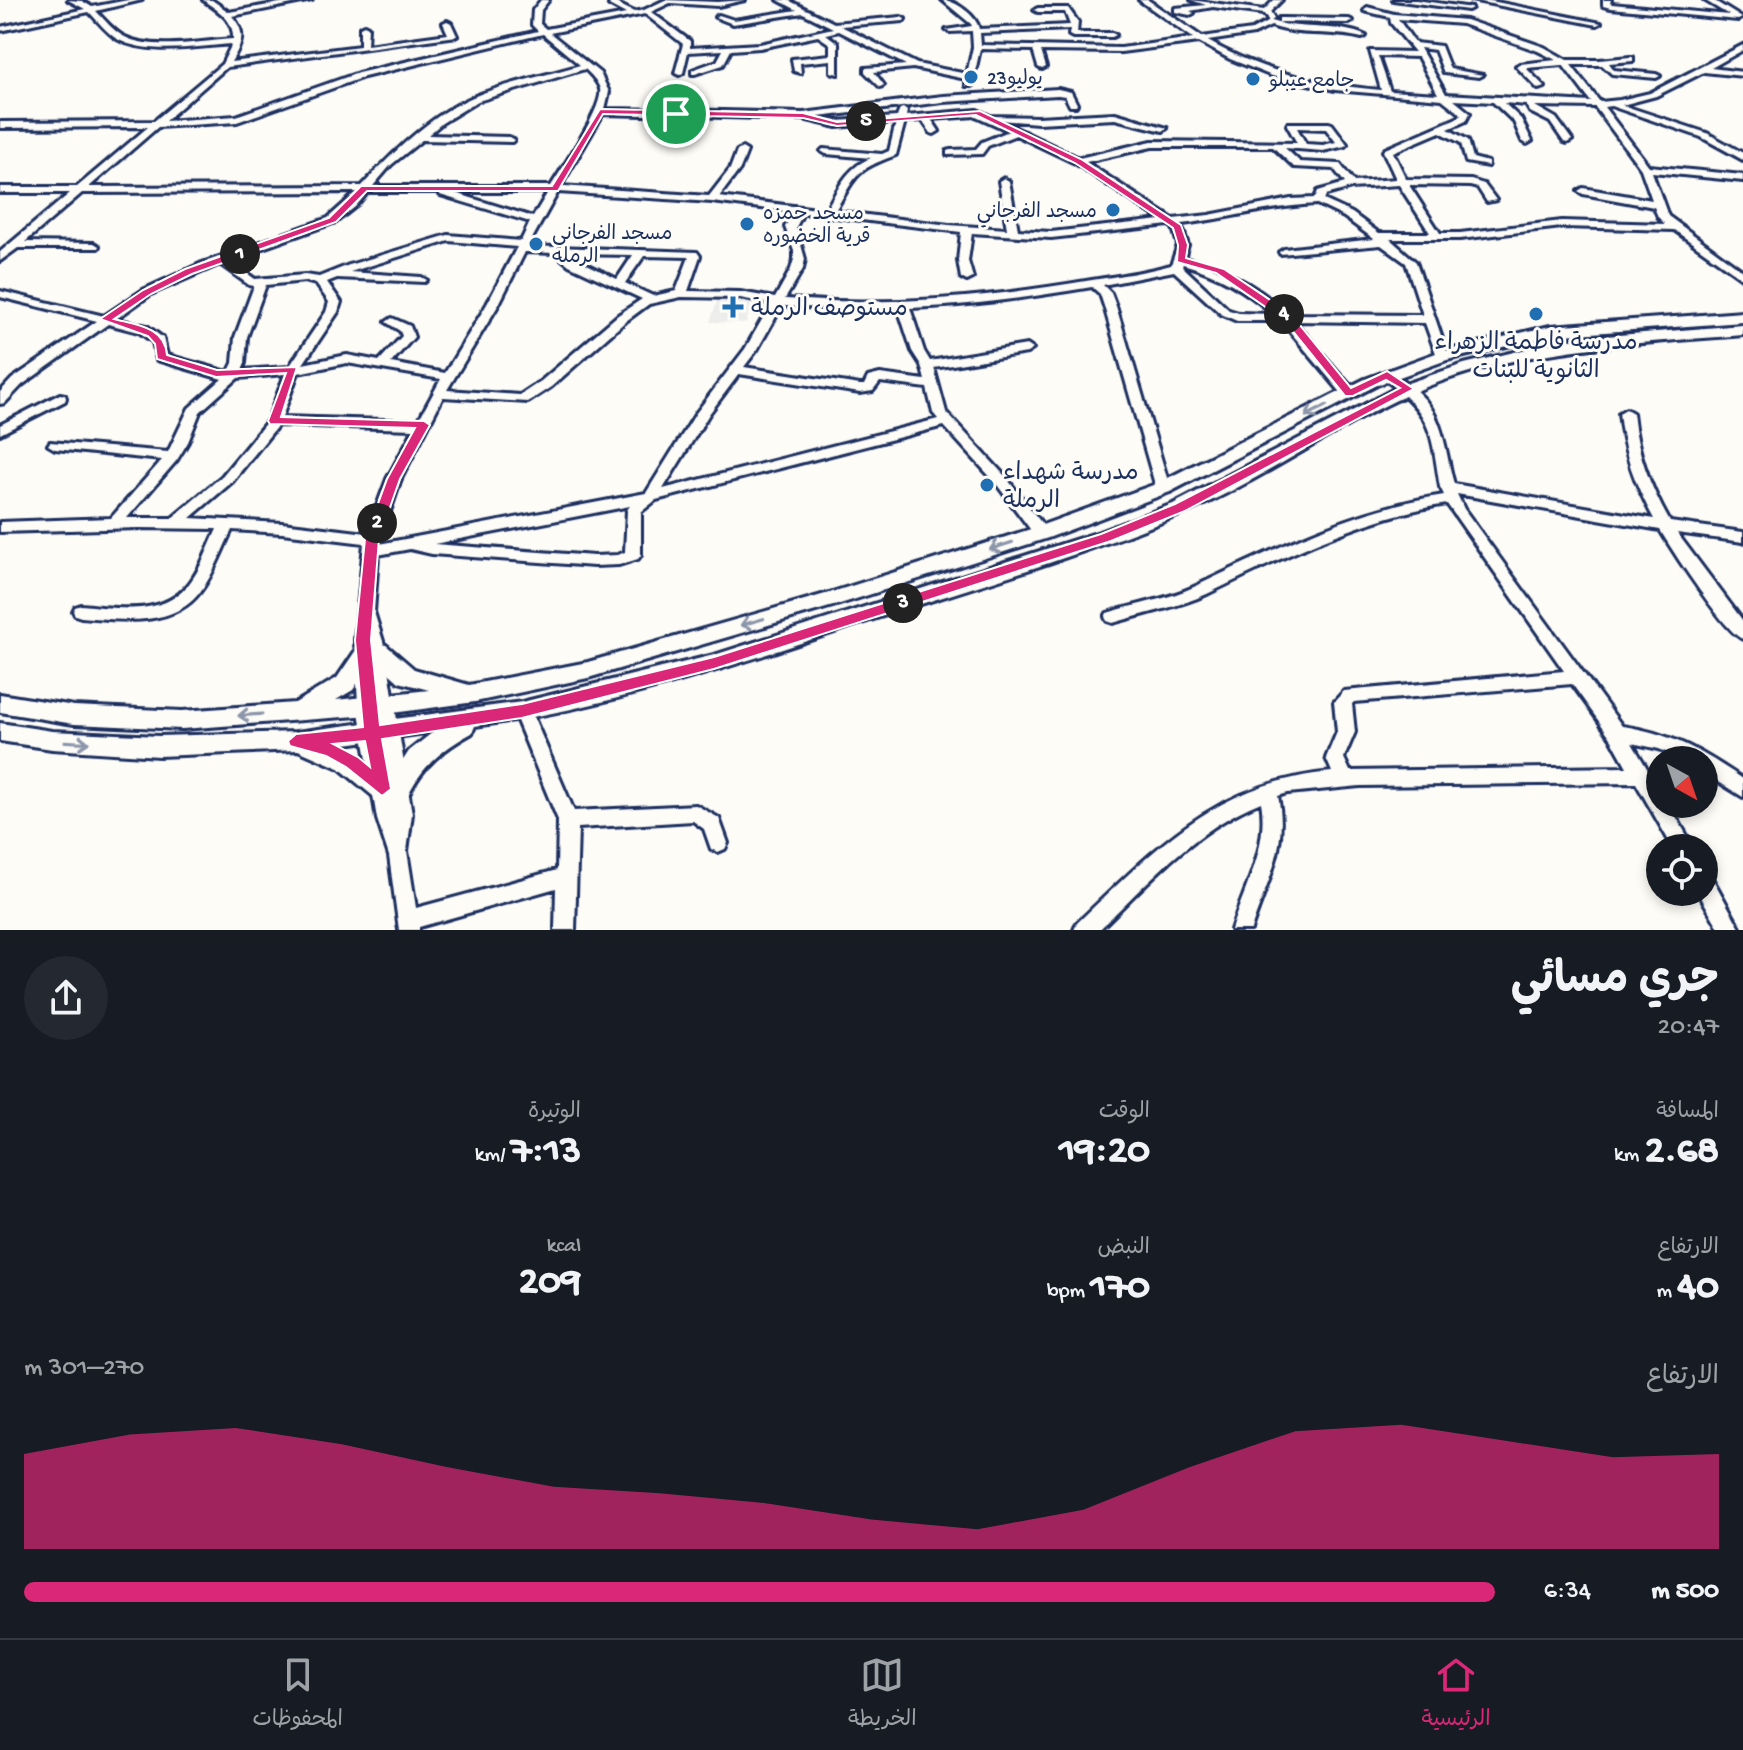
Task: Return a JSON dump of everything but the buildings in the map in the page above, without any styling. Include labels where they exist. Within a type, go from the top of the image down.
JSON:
[{"type":"main road","points":[[0,703],[74,715],[182,720],[290,713],[475,693],[588,670],[833,599],[1041,533],[1163,488],[1387,375],[1442,356],[1550,331],[1743,317]]},
{"type":"main road","points":[[0,732],[52,740],[159,746],[296,741],[522,711],[714,663],[1106,537],[1180,508],[1408,389],[1470,367],[1569,344],[1743,330]]},
{"type":"main road","points":[[290,713],[325,698],[345,684],[371,654],[407,676],[475,693]]},
{"type":"main road","points":[[296,741],[330,750],[390,788],[417,755],[477,719]]},
{"type":"street","points":[[72,0],[86,4],[113,32],[130,42],[239,41]]},
{"type":"street","points":[[0,29],[138,0]]},
{"type":"street","points":[[0,258],[160,124],[225,65],[239,41],[236,24],[229,14],[207,0]]},
{"type":"street","points":[[229,14],[308,0]]},
{"type":"street","points":[[545,0],[535,17],[542,32],[597,75],[605,92],[600,111],[439,393],[394,479],[372,545],[366,610],[376,705],[390,788],[387,819],[399,856],[409,925],[567,876]]},
{"type":"street","points":[[0,125],[160,124],[251,116],[361,75],[542,32],[634,15],[669,1],[718,4],[741,0]]},
{"type":"street","points":[[782,0],[915,66],[969,77]]},
{"type":"street","points":[[946,0],[971,18],[975,29],[977,47],[969,77],[970,97],[977,113]]},
{"type":"street","points":[[1143,0],[1199,39],[1247,64],[1284,77],[1386,92],[1598,105],[1652,95],[1743,47]]},
{"type":"street","points":[[1195,0],[1269,18],[1349,21]]},
{"type":"street","points":[[977,47],[1121,50],[1254,32],[1269,18],[1278,0]]},
{"type":"street","points":[[1376,0],[1366,12],[1463,22],[1541,49],[1565,62],[1646,169],[1657,204],[1673,227],[1743,276]]},
{"type":"street","points":[[1397,0],[1472,3],[1597,23]]},
{"type":"street","points":[[1607,0],[1606,4],[1614,6],[1741,19]]},
{"type":"street","points":[[1708,0],[1741,19]]},
{"type":"street","points":[[612,3],[634,15]]},
{"type":"street","points":[[1463,22],[1472,3]]},
{"type":"street","points":[[1190,13],[1178,10],[1213,6]]},
{"type":"street","points":[[1720,7],[1743,7]]},
{"type":"street","points":[[1038,10],[1068,10],[1074,31],[1072,48]]},
{"type":"street","points":[[719,17],[733,22],[805,11]]},
{"type":"street","points":[[646,12],[687,43],[679,73]]},
{"type":"street","points":[[752,26],[816,16]]},
{"type":"street","points":[[1394,16],[1394,21],[1421,55],[1443,96],[1467,117],[1388,151],[1403,183],[1437,236]]},
{"type":"street","points":[[1269,18],[1286,29],[1347,32],[1362,36]]},
{"type":"street","points":[[687,50],[727,50],[773,44],[820,34],[836,27],[901,19]]},
{"type":"street","points":[[225,65],[363,45],[451,37],[455,35],[447,23]]},
{"type":"street","points":[[363,45],[364,27]]},
{"type":"street","points":[[950,30],[1074,31],[1112,35]]},
{"type":"street","points":[[820,34],[829,37],[835,72]]},
{"type":"street","points":[[773,44],[791,57],[798,71]]},
{"type":"street","points":[[791,57],[834,53],[870,44]]},
{"type":"street","points":[[1413,45],[1438,48],[1447,71],[1479,75]]},
{"type":"street","points":[[1036,47],[1042,67]]},
{"type":"street","points":[[1083,49],[1087,62]]},
{"type":"street","points":[[695,72],[720,63],[727,50]]},
{"type":"street","points":[[1386,92],[1373,53],[1421,55]]},
{"type":"street","points":[[1605,63],[1605,59],[1630,59]]},
{"type":"street","points":[[1541,87],[1520,66],[1565,62],[1605,63],[1615,73],[1656,76]]},
{"type":"street","points":[[0,400],[17,382],[106,319],[169,281],[332,220],[420,137],[475,99],[586,66]]},
{"type":"street","points":[[880,85],[868,70],[915,66]]},
{"type":"street","points":[[1700,69],[1743,74]]},
{"type":"street","points":[[676,114],[686,91]]},
{"type":"street","points":[[600,111],[803,116],[970,97],[1058,92],[1068,94],[1073,104]]},
{"type":"street","points":[[1496,100],[1518,121],[1527,141]]},
{"type":"street","points":[[1528,102],[1536,112],[1553,120],[1567,140]]},
{"type":"street","points":[[1611,103],[1704,135],[1743,157]]},
{"type":"street","points":[[829,213],[852,174],[863,164],[887,156],[896,147],[904,104]]},
{"type":"street","points":[[803,116],[837,124],[977,113],[988,117],[1078,161],[1171,223],[1182,234],[1178,263]]},
{"type":"street","points":[[924,116],[934,131]]},
{"type":"street","points":[[988,117],[1038,120],[1115,116],[1163,128]]},
{"type":"street","points":[[1078,161],[1152,144],[1302,145],[1323,148],[1342,144],[1331,128],[1292,124],[1302,145]]},
{"type":"street","points":[[1440,128],[1465,142],[1469,148],[1468,159],[1485,164]]},
{"type":"street","points":[[950,153],[979,152],[985,144],[1018,131]]},
{"type":"street","points":[[420,137],[509,140]]},
{"type":"street","points":[[1276,145],[1297,165],[1337,166]]},
{"type":"street","points":[[1323,148],[1352,185]]},
{"type":"street","points":[[712,199],[735,169],[742,151]]},
{"type":"street","points":[[826,151],[887,156]]},
{"type":"street","points":[[1646,169],[1743,178]]},
{"type":"street","points":[[1004,181],[1013,233]]},
{"type":"street","points":[[1319,201],[1328,190],[1352,185],[1403,183],[1471,183],[1481,186],[1491,200]]},
{"type":"street","points":[[435,189],[536,221]]},
{"type":"street","points":[[0,190],[555,189],[712,199],[1013,233],[1075,234],[1254,211],[1291,202],[1319,201],[1382,239],[1414,267],[1442,356]]},
{"type":"street","points":[[1583,191],[1657,204]]},
{"type":"street","points":[[408,543],[432,549],[550,558],[619,560],[635,553],[633,512],[651,497],[703,413],[737,370],[801,260],[800,249],[788,231],[789,224],[800,210]]},
{"type":"street","points":[[1284,252],[1382,239],[1486,234],[1562,224],[1673,227]]},
{"type":"street","points":[[967,229],[963,261],[967,278]]},
{"type":"street","points":[[222,260],[248,281],[261,284],[305,278],[320,281],[448,238],[558,250],[694,255],[681,294]]},
{"type":"street","points":[[18,245],[94,246]]},
{"type":"street","points":[[558,250],[567,261],[620,282],[651,300]]},
{"type":"street","points":[[620,282],[641,252]]},
{"type":"street","points":[[1178,263],[1230,315],[1429,319]]},
{"type":"street","points":[[439,393],[523,399],[546,384],[622,318],[651,300],[681,294],[740,295],[831,306],[903,305],[1012,297],[1094,283],[1178,263],[1220,271],[1287,316],[1349,393]]},
{"type":"street","points":[[336,274],[421,280]]},
{"type":"street","points":[[173,525],[227,479],[274,421],[293,370],[335,306],[331,293],[320,281]]},
{"type":"street","points":[[1094,283],[1105,293],[1110,306],[1163,488]]},
{"type":"street","points":[[114,524],[169,456],[192,423],[194,411],[234,375],[239,363],[241,337],[261,284]]},
{"type":"street","points":[[0,294],[106,319],[152,334],[160,343],[161,357],[216,373],[234,375],[293,370],[347,359],[449,377]]},
{"type":"street","points":[[903,305],[918,351],[927,365],[940,413],[1000,479],[1041,533]]},
{"type":"street","points":[[383,364],[408,337],[406,329],[392,322]]},
{"type":"street","points":[[927,365],[1027,349]]},
{"type":"street","points":[[737,370],[860,389],[871,386],[876,378],[930,385]]},
{"type":"street","points":[[1387,375],[1421,399],[1437,430],[1449,493],[1617,733],[1676,834]]},
{"type":"street","points":[[0,430],[60,398]]},
{"type":"street","points":[[1626,413],[1626,435],[1650,497],[1666,526],[1743,633]]},
{"type":"street","points":[[274,421],[424,425]]},
{"type":"street","points":[[0,527],[114,524],[306,530],[372,545],[408,543],[651,497],[946,421]]},
{"type":"street","points":[[55,445],[169,456]]},
{"type":"street","points":[[1113,617],[1199,591],[1224,577],[1449,493],[1743,537]]},
{"type":"street","points":[[81,611],[131,614],[169,608],[179,603],[195,588],[226,527]]},
{"type":"street","points":[[1344,779],[1335,758],[1346,732],[1343,702],[1350,696],[1577,677]]},
{"type":"street","points":[[522,711],[568,820],[565,930]]},
{"type":"street","points":[[1617,733],[1650,738],[1674,746]]},
{"type":"street","points":[[1718,772],[1743,789]]},
{"type":"street","points":[[1084,930],[1182,839],[1245,799],[1268,791],[1344,779],[1513,774],[1643,775]]},
{"type":"street","points":[[1241,930],[1269,854],[1275,828],[1268,791]]},
{"type":"street","points":[[568,820],[696,813],[712,824],[718,843]]},
{"type":"street","points":[[1717,906],[1731,930]]},
{"type":"shaded area","name":"مستوصف الرملة","points":[[718,299],[753,299],[746,323],[710,322]]},
{"type":"place","name":"23يوليو","points":[[971,77]]},
{"type":"place","name":"جامع عيبلو","points":[[1253,79]]},
{"type":"place","name":"مسجد الفرجاني","points":[[1113,210]]},
{"type":"place","name":"مسجد حمزه قرية الخضوره","points":[[747,224]]},
{"type":"place","name":"مسجد الفرجاني الرمله","points":[[536,244]]},
{"type":"place","name":"مستوصف الرملة","points":[[733,307]]},
{"type":"place","name":"مدرسة فاطمة الزهراء الثانوية للبنات","points":[[1536,314]]},
{"type":"place","name":"مدرسة شهداء الرملة","points":[[987,485]]},
{"type":"route","points":[[676,114],[600,111],[555,189],[364,188],[351,205],[332,220],[188,272],[147,292],[106,319],[152,334],[160,343],[161,357],[223,375],[293,370],[274,421],[424,425],[394,479],[372,539],[363,640],[372,733],[296,741],[330,750],[352,762],[382,789],[372,733],[522,711],[714,663],[1106,537],[1180,508],[1408,389],[1387,375],[1349,393],[1287,316],[1220,271],[1181,260],[1183,245],[1178,227],[1078,161],[977,113],[837,124],[803,116],[676,114]]}]
